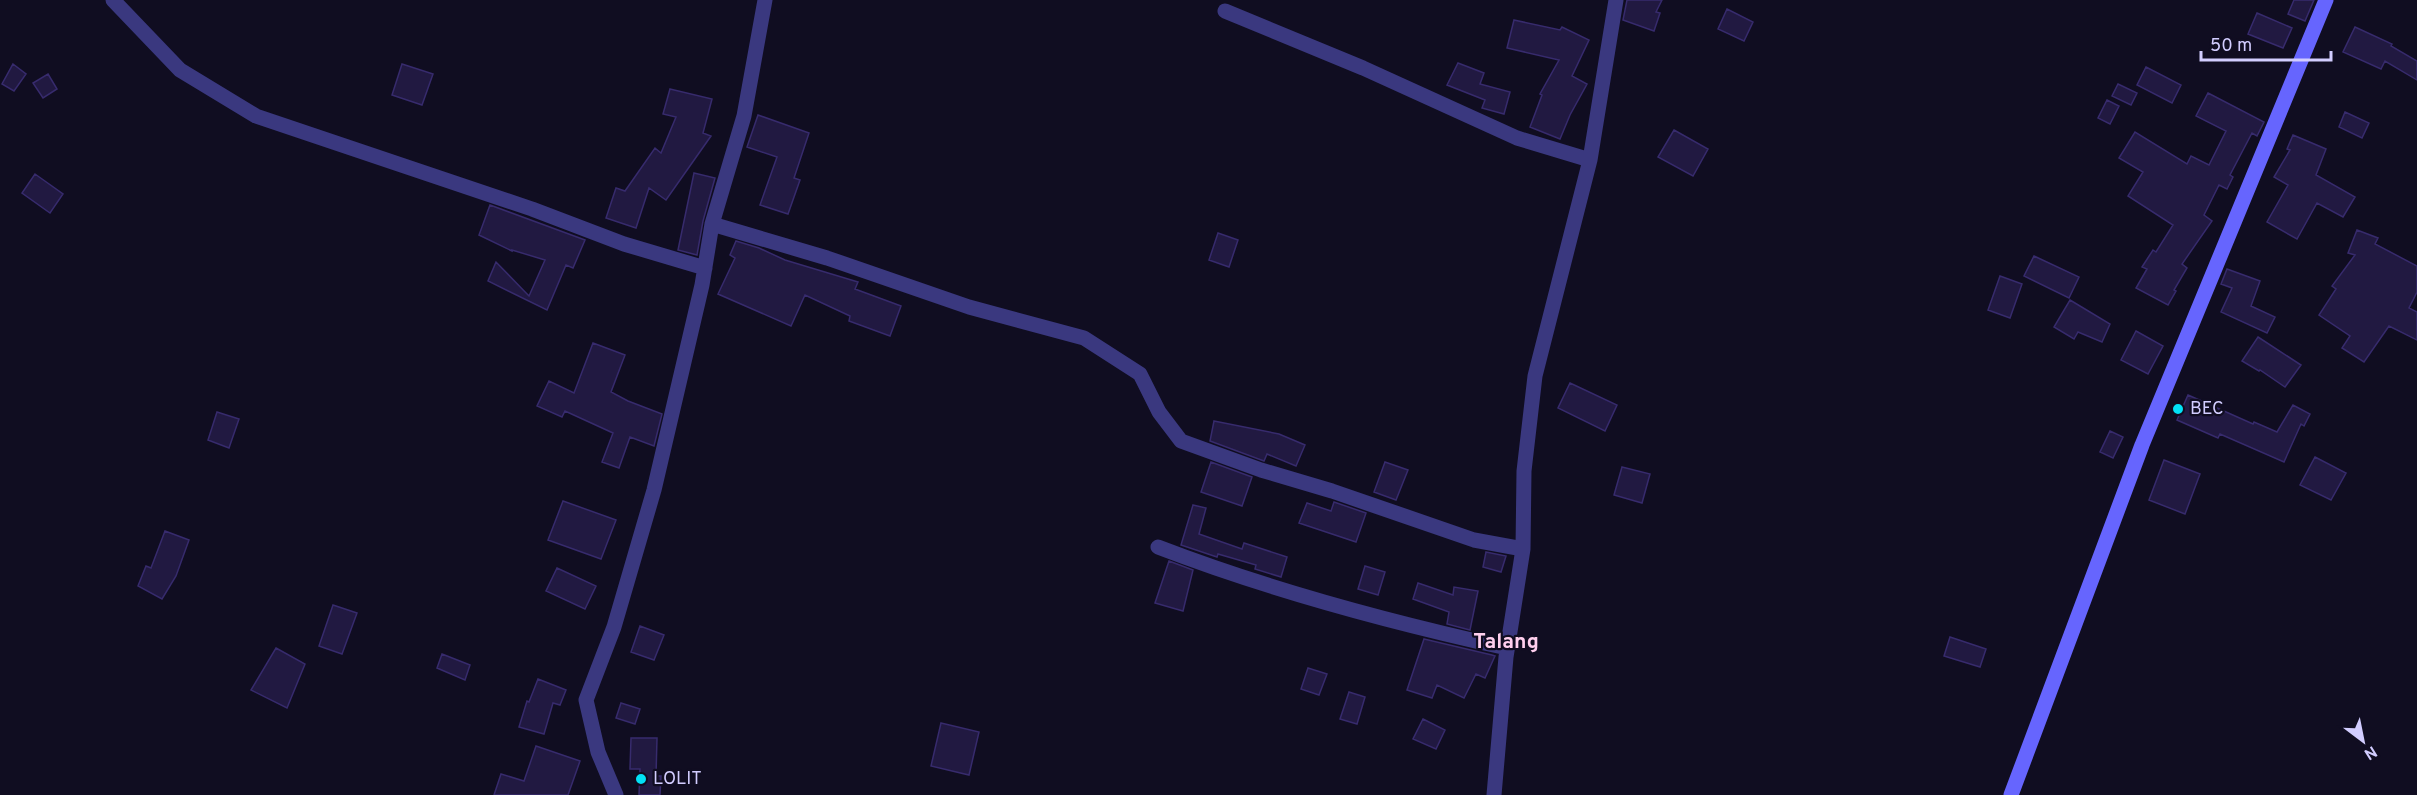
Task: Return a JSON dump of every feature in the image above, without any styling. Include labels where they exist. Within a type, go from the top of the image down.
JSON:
[{"type":"street","points":[[113,0],[180,70],[255,116],[532,208],[624,244],[705,268]]},
{"type":"street","points":[[616,795],[598,752],[586,700],[614,627],[654,490],[705,268],[712,224],[744,116],[765,0]]},
{"type":"street","points":[[1494,795],[1507,648],[1523,549],[1524,471],[1535,376],[1590,160],[1616,0]]},
{"type":"street","points":[[2011,795],[2142,445],[2326,0]]},
{"type":"street","points":[[1225,11],[1364,68],[1517,138],[1590,160]]},
{"type":"street","points":[[712,224],[827,258],[969,307],[1084,338],[1140,374],[1159,412],[1181,441],[1474,540],[1523,549]]},
{"type":"street","points":[[1158,547],[1208,566],[1421,629],[1507,648]]},
{"type":"building","points":[[1627,0],[1662,0],[1656,12],[1660,13],[1654,31],[1623,20]]},
{"type":"building","points":[[2294,0],[2314,0],[2305,21],[2288,14]]},
{"type":"building","points":[[1727,9],[1753,22],[1744,41],[1718,29]]},
{"type":"building","points":[[2257,13],[2292,28],[2283,48],[2248,34]]},
{"type":"building","points":[[1514,20],[1560,30],[1562,27],[1589,40],[1572,76],[1587,84],[1560,139],[1530,127],[1542,95],[1540,94],[1559,60],[1507,48]]},
{"type":"building","points":[[2355,27],[2392,44],[2391,46],[2417,61],[2417,80],[2385,61],[2381,69],[2343,52]]},
{"type":"building","points":[[1458,63],[1484,73],[1480,84],[1510,92],[1504,114],[1482,108],[1485,100],[1447,85]]},
{"type":"building","points":[[13,64],[26,74],[14,91],[2,84]]},
{"type":"building","points":[[402,64],[433,74],[422,105],[392,95]]},
{"type":"building","points":[[2146,67],[2181,85],[2172,103],[2137,85]]},
{"type":"building","points":[[48,74],[57,89],[43,98],[33,83]]},
{"type":"building","points":[[2118,84],[2137,93],[2131,105],[2112,96]]},
{"type":"building","points":[[670,89],[712,99],[703,133],[711,136],[666,200],[649,188],[636,228],[606,218],[616,188],[625,191],[655,148],[661,153],[676,117],[663,114]]},
{"type":"building","points":[[2208,93],[2264,122],[2257,136],[2252,133],[2230,175],[2233,177],[2227,189],[2219,185],[2204,215],[2212,221],[2182,264],[2187,268],[2168,305],[2136,288],[2147,269],[2142,267],[2153,250],[2156,252],[2173,225],[2128,196],[2143,172],[2119,158],[2135,132],[2187,164],[2191,156],[2209,165],[2226,131],[2196,116]]},
{"type":"building","points":[[2107,100],[2119,106],[2110,124],[2098,118]]},
{"type":"building","points":[[2345,112],[2369,123],[2362,138],[2339,127]]},
{"type":"building","points":[[758,115],[809,133],[794,178],[800,180],[788,214],[760,205],[777,157],[747,147]]},
{"type":"building","points":[[1674,130],[1708,149],[1693,176],[1658,157]]},
{"type":"building","points":[[2293,135],[2326,149],[2316,175],[2355,197],[2343,217],[2317,203],[2297,239],[2267,222],[2288,185],[2274,177],[2290,150],[2287,149]]},
{"type":"building","points":[[694,173],[715,178],[703,221],[697,255],[678,250]]},
{"type":"building","points":[[35,174],[63,194],[50,213],[22,193]]},
{"type":"building","points":[[490,205],[585,240],[573,268],[566,265],[547,310],[488,281],[496,262],[529,296],[545,260],[512,251],[479,235]]},
{"type":"building","points":[[2357,230],[2378,238],[2375,244],[2417,266],[2417,292],[2409,308],[2417,312],[2417,340],[2389,326],[2364,362],[2342,348],[2350,336],[2319,315],[2336,289],[2332,286],[2355,255],[2348,253]]},
{"type":"building","points":[[1218,233],[1238,240],[1229,267],[1209,260]]},
{"type":"building","points":[[736,241],[785,260],[858,282],[855,289],[901,306],[890,336],[849,321],[850,316],[805,295],[791,326],[718,294],[735,258],[730,255]]},
{"type":"building","points":[[2034,256],[2079,277],[2069,298],[2024,276]]},
{"type":"building","points":[[2227,269],[2260,281],[2251,306],[2275,317],[2267,333],[2221,312],[2232,288],[2221,284]]},
{"type":"building","points":[[2000,276],[2022,284],[2010,318],[1988,310]]},
{"type":"building","points":[[2070,300],[2110,324],[2102,342],[2078,332],[2074,339],[2054,327]]},
{"type":"building","points":[[2136,331],[2163,346],[2148,374],[2121,360]]},
{"type":"building","points":[[2258,337],[2301,365],[2285,387],[2242,361]]},
{"type":"building","points":[[593,343],[625,355],[611,392],[662,414],[654,446],[630,437],[619,468],[602,462],[613,433],[565,411],[562,417],[537,406],[549,381],[574,393]]},
{"type":"building","points":[[1570,383],[1617,405],[1605,431],[1558,408]]},
{"type":"building","points":[[2188,395],[2253,424],[2254,422],[2277,432],[2293,405],[2310,414],[2304,426],[2301,424],[2284,462],[2220,434],[2218,438],[2177,420]]},
{"type":"building","points":[[217,412],[239,419],[229,448],[208,440]]},
{"type":"building","points":[[1214,421],[1279,434],[1305,445],[1296,466],[1267,454],[1264,461],[1210,441]]},
{"type":"building","points":[[2110,431],[2123,437],[2113,458],[2100,452]]},
{"type":"building","points":[[2315,457],[2346,473],[2331,500],[2300,485]]},
{"type":"building","points":[[2164,460],[2200,474],[2185,514],[2149,500]]},
{"type":"building","points":[[1211,462],[1252,477],[1242,506],[1201,492]]},
{"type":"building","points":[[1385,462],[1408,470],[1396,500],[1374,492]]},
{"type":"building","points":[[1622,467],[1650,474],[1642,503],[1614,495]]},
{"type":"building","points":[[563,501],[616,520],[601,559],[548,540]]},
{"type":"building","points":[[1334,502],[1366,513],[1356,542],[1299,523],[1307,503],[1331,511]]},
{"type":"building","points":[[1193,505],[1206,508],[1199,534],[1242,549],[1244,543],[1287,557],[1281,577],[1255,569],[1256,565],[1218,554],[1217,557],[1181,545]]},
{"type":"building","points":[[165,531],[189,540],[176,576],[162,599],[138,586],[146,566],[151,568]]},
{"type":"building","points":[[1486,552],[1506,556],[1501,572],[1483,567]]},
{"type":"building","points":[[1169,561],[1193,570],[1183,611],[1155,603]]},
{"type":"building","points":[[1365,566],[1385,572],[1378,595],[1358,589]]},
{"type":"building","points":[[557,568],[596,586],[585,609],[546,591]]},
{"type":"building","points":[[1418,583],[1453,595],[1454,587],[1478,591],[1470,630],[1447,624],[1449,612],[1413,599]]},
{"type":"building","points":[[333,605],[357,613],[342,654],[319,646]]},
{"type":"building","points":[[640,626],[664,635],[654,660],[631,652]]},
{"type":"building","points":[[1950,637],[1986,649],[1980,667],[1944,656]]},
{"type":"building","points":[[1424,639],[1495,656],[1485,678],[1476,674],[1464,698],[1437,685],[1432,698],[1407,690]]},
{"type":"building","points":[[276,648],[305,664],[287,708],[251,690]]},
{"type":"building","points":[[442,654],[470,665],[465,680],[437,668]]},
{"type":"building","points":[[1308,668],[1327,674],[1319,695],[1301,689]]},
{"type":"building","points":[[538,679],[566,690],[560,705],[553,703],[544,734],[519,727],[527,701],[529,702]]},
{"type":"building","points":[[1349,692],[1365,697],[1357,724],[1340,719]]},
{"type":"building","points":[[621,703],[640,709],[635,724],[616,718]]},
{"type":"building","points":[[1423,719],[1445,730],[1436,749],[1413,739]]},
{"type":"building","points":[[941,723],[979,732],[969,775],[931,766]]},
{"type":"building","points":[[631,738],[657,738],[656,776],[661,776],[660,795],[639,795],[640,769],[630,769]]},
{"type":"building","points":[[536,746],[580,761],[568,795],[494,795],[501,774],[524,781]]},
{"type":"place","name":"BEC","points":[[2178,409]]},
{"type":"place","name":"LOLIT","points":[[641,779]]},
{"type":"district","name":"Talang","points":[[1506,642]]}]
